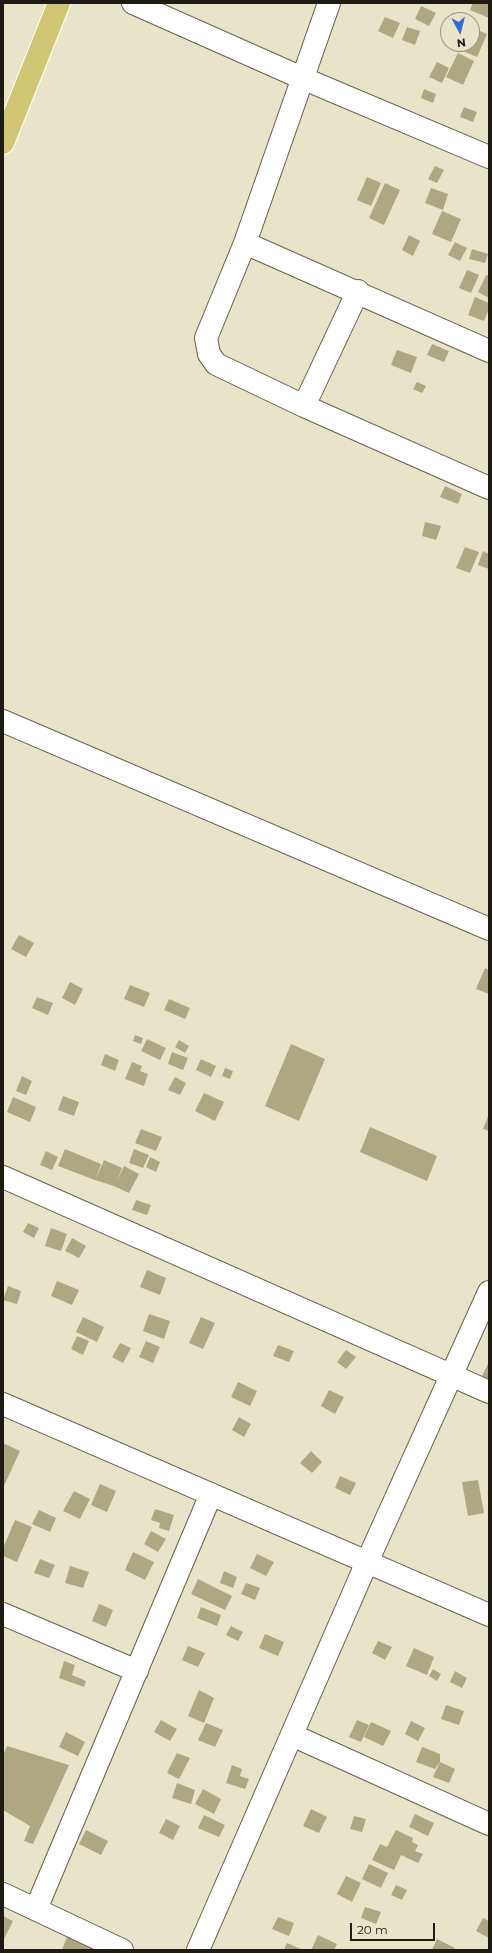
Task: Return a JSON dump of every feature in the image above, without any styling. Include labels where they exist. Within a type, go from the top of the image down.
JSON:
[{"type":"main road","points":[[3,143],[59,3]]},
{"type":"street","points":[[133,3],[302,78],[489,156]]},
{"type":"street","points":[[329,3],[245,243],[206,338],[209,354],[216,364],[304,406],[489,488]]},
{"type":"street","points":[[245,243],[489,351]]},
{"type":"street","points":[[304,406],[358,292]]},
{"type":"street","points":[[3,721],[489,929]]},
{"type":"street","points":[[3,1177],[489,1392]]},
{"type":"street","points":[[198,1950],[367,1562],[489,1292]]},
{"type":"street","points":[[3,1404],[489,1615]]},
{"type":"street","points":[[36,1910],[211,1494]]},
{"type":"street","points":[[3,1614],[137,1671]]},
{"type":"street","points":[[292,1735],[489,1824]]},
{"type":"street","points":[[3,1894],[122,1950]]},
{"type":"building","points":[[473,3],[489,3],[489,18],[480,14],[480,12],[470,10]]},
{"type":"building","points":[[421,6],[436,13],[429,26],[415,19]]},
{"type":"building","points":[[385,17],[400,23],[393,38],[378,31]]},
{"type":"building","points":[[407,27],[420,31],[415,45],[402,40]]},
{"type":"building","points":[[480,31],[487,34],[480,50]]},
{"type":"building","points":[[465,52],[479,52],[477,57]]},
{"type":"building","points":[[458,53],[474,61],[463,85],[446,77]]},
{"type":"building","points":[[437,62],[449,68],[442,83],[429,77]]},
{"type":"building","points":[[424,89],[436,94],[433,103],[421,98]]},
{"type":"building","points":[[464,107],[477,112],[473,122],[460,117]]},
{"type":"building","points":[[435,166],[444,170],[437,183],[428,179]]},
{"type":"building","points":[[367,177],[381,183],[371,206],[357,200]]},
{"type":"building","points":[[385,183],[400,190],[384,225],[369,218]]},
{"type":"building","points":[[431,188],[448,194],[443,210],[425,203]]},
{"type":"building","points":[[442,211],[461,219],[451,242],[432,234]]},
{"type":"building","points":[[409,235],[420,241],[413,256],[402,250]]},
{"type":"building","points":[[455,242],[467,248],[460,261],[448,255]]},
{"type":"building","points":[[472,249],[488,254],[485,263],[469,259]]},
{"type":"building","points":[[467,270],[479,275],[471,293],[459,288]]},
{"type":"building","points":[[486,275],[489,276],[489,298],[478,292]]},
{"type":"building","points":[[475,297],[489,303],[489,309],[484,321],[468,315]]},
{"type":"building","points":[[432,344],[449,351],[444,362],[427,355]]},
{"type":"building","points":[[397,350],[417,357],[411,373],[391,365]]},
{"type":"building","points":[[417,382],[426,386],[422,393],[413,389]]},
{"type":"building","points":[[445,486],[462,494],[458,504],[440,497]]},
{"type":"building","points":[[425,522],[441,526],[436,540],[422,536]]},
{"type":"building","points":[[465,547],[479,552],[470,573],[456,568]]},
{"type":"building","points":[[483,551],[489,554],[489,569],[478,565]]},
{"type":"building","points":[[19,935],[34,943],[26,957],[11,949]]},
{"type":"building","points":[[485,968],[489,970],[489,994],[476,989]]},
{"type":"building","points":[[70,982],[83,989],[75,1005],[62,998]]},
{"type":"building","points":[[130,985],[150,993],[144,1007],[124,999]]},
{"type":"building","points":[[37,997],[53,1003],[48,1015],[32,1008]]},
{"type":"building","points":[[169,999],[190,1008],[185,1019],[164,1010]]},
{"type":"building","points":[[135,1035],[143,1038],[141,1044],[133,1041]]},
{"type":"building","points":[[147,1039],[166,1048],[160,1060],[141,1051]]},
{"type":"building","points":[[179,1040],[189,1046],[185,1053],[175,1047]]},
{"type":"building","points":[[291,1044],[325,1059],[299,1121],[265,1106]]},
{"type":"building","points":[[172,1052],[188,1058],[183,1070],[168,1064]]},
{"type":"building","points":[[105,1054],[119,1060],[115,1071],[101,1065]]},
{"type":"building","points":[[201,1059],[216,1066],[211,1077],[196,1070]]},
{"type":"building","points":[[132,1062],[142,1066],[140,1071],[148,1074],[144,1086],[125,1079]]},
{"type":"building","points":[[225,1068],[233,1071],[230,1079],[222,1076]]},
{"type":"building","points":[[22,1076],[32,1081],[26,1095],[16,1091]]},
{"type":"building","points":[[175,1077],[186,1083],[180,1095],[168,1090]]},
{"type":"building","points":[[204,1093],[224,1102],[215,1121],[195,1111]]},
{"type":"building","points":[[63,1096],[79,1102],[74,1116],[58,1110]]},
{"type":"building","points":[[13,1097],[36,1107],[30,1122],[7,1112]]},
{"type":"building","points":[[489,1114],[489,1131],[483,1129]]},
{"type":"building","points":[[370,1127],[437,1156],[427,1181],[360,1152]]},
{"type":"building","points":[[141,1129],[162,1137],[156,1151],[135,1143]]},
{"type":"building","points":[[65,1149],[101,1164],[95,1180],[58,1166]]},
{"type":"building","points":[[134,1149],[149,1155],[143,1168],[129,1163]]},
{"type":"building","points":[[46,1151],[58,1157],[52,1170],[40,1165]]},
{"type":"building","points":[[150,1157],[160,1162],[156,1172],[146,1167]]},
{"type":"building","points":[[104,1160],[122,1168],[117,1181],[124,1166],[139,1174],[129,1193],[95,1180]]},
{"type":"building","points":[[136,1200],[151,1205],[147,1215],[132,1210]]},
{"type":"building","points":[[28,1223],[39,1228],[34,1238],[23,1232]]},
{"type":"building","points":[[51,1228],[67,1234],[61,1251],[45,1246]]},
{"type":"building","points":[[72,1238],[86,1246],[79,1258],[65,1251]]},
{"type":"building","points":[[147,1270],[166,1278],[160,1295],[140,1287]]},
{"type":"building","points":[[57,1281],[79,1290],[72,1305],[51,1296]]},
{"type":"building","points":[[8,1286],[21,1291],[17,1304],[3,1300]]},
{"type":"building","points":[[149,1314],[170,1321],[164,1339],[143,1331]]},
{"type":"building","points":[[83,1317],[104,1327],[97,1342],[76,1332]]},
{"type":"building","points":[[201,1317],[215,1323],[203,1349],[189,1343]]},
{"type":"building","points":[[77,1336],[89,1341],[83,1355],[71,1349]]},
{"type":"building","points":[[146,1341],[160,1347],[153,1363],[139,1357]]},
{"type":"building","points":[[120,1343],[131,1348],[123,1363],[112,1357]]},
{"type":"building","points":[[278,1345],[294,1351],[289,1362],[273,1356]]},
{"type":"building","points":[[346,1350],[356,1357],[346,1369],[337,1362]]},
{"type":"building","points":[[488,1364],[489,1365],[489,1389],[478,1384]]},
{"type":"building","points":[[238,1382],[257,1391],[250,1406],[231,1397]]},
{"type":"building","points":[[329,1390],[344,1397],[335,1414],[321,1406]]},
{"type":"building","points":[[239,1417],[251,1424],[244,1437],[232,1430]]},
{"type":"building","points":[[3,1443],[20,1451],[3,1488]]},
{"type":"building","points":[[311,1451],[322,1462],[312,1473],[300,1463]]},
{"type":"building","points":[[340,1476],[356,1483],[350,1495],[335,1488]]},
{"type":"building","points":[[478,1480],[484,1513],[468,1516],[462,1482]]},
{"type":"building","points":[[100,1484],[116,1491],[107,1512],[91,1505]]},
{"type":"building","points":[[74,1491],[90,1499],[80,1519],[63,1511]]},
{"type":"building","points":[[155,1509],[174,1515],[169,1531],[159,1528],[160,1523],[151,1520]]},
{"type":"building","points":[[39,1510],[56,1518],[50,1532],[32,1524]]},
{"type":"building","points":[[15,1520],[32,1527],[17,1562],[3,1556],[3,1548]]},
{"type":"building","points":[[151,1531],[166,1539],[158,1552],[144,1544]]},
{"type":"building","points":[[133,1552],[154,1562],[145,1580],[125,1570]]},
{"type":"building","points":[[257,1554],[274,1562],[266,1576],[250,1568]]},
{"type":"building","points":[[40,1559],[55,1565],[49,1578],[34,1573]]},
{"type":"building","points":[[70,1566],[89,1572],[83,1588],[65,1583]]},
{"type":"building","points":[[224,1571],[237,1577],[233,1588],[220,1583]]},
{"type":"building","points":[[198,1579],[232,1596],[225,1610],[191,1594]]},
{"type":"building","points":[[246,1583],[260,1588],[255,1600],[241,1594]]},
{"type":"building","points":[[99,1604],[113,1610],[106,1627],[92,1621]]},
{"type":"building","points":[[201,1607],[221,1615],[217,1626],[197,1618]]},
{"type":"building","points":[[231,1626],[243,1632],[238,1641],[226,1635]]},
{"type":"building","points":[[265,1634],[284,1642],[278,1656],[259,1648]]},
{"type":"building","points":[[378,1641],[392,1647],[385,1660],[372,1653]]},
{"type":"building","points":[[188,1646],[205,1653],[198,1667],[182,1660]]},
{"type":"building","points":[[414,1648],[434,1657],[427,1675],[406,1666]]},
{"type":"building","points":[[64,1661],[75,1665],[72,1675],[86,1681],[84,1687],[59,1678]]},
{"type":"building","points":[[433,1669],[441,1674],[437,1681],[429,1676]]},
{"type":"building","points":[[455,1671],[467,1678],[462,1688],[450,1682]]},
{"type":"building","points":[[199,1690],[214,1698],[204,1723],[188,1716]]},
{"type":"building","points":[[446,1705],[464,1711],[459,1725],[441,1719]]},
{"type":"building","points":[[161,1720],[177,1729],[170,1741],[154,1732]]},
{"type":"building","points":[[357,1720],[369,1725],[361,1742],[349,1737]]},
{"type":"building","points":[[411,1721],[425,1728],[418,1741],[405,1734]]},
{"type":"building","points":[[371,1722],[391,1731],[383,1746],[364,1737]]},
{"type":"building","points":[[206,1723],[223,1730],[215,1747],[198,1740]]},
{"type":"building","points":[[66,1732],[85,1742],[78,1756],[59,1747]]},
{"type":"building","points":[[7,1746],[69,1765],[33,1844],[24,1841],[30,1826],[3,1810],[3,1755]]},
{"type":"building","points":[[422,1747],[440,1754],[440,1762],[435,1769],[416,1762]]},
{"type":"building","points":[[177,1753],[190,1758],[179,1779],[167,1773]]},
{"type":"building","points":[[440,1762],[455,1769],[449,1783],[433,1777]]},
{"type":"building","points":[[232,1765],[242,1769],[240,1776],[249,1779],[245,1789],[226,1783]]},
{"type":"building","points":[[177,1783],[195,1790],[191,1804],[172,1798]]},
{"type":"building","points":[[203,1789],[221,1799],[214,1814],[195,1804]]},
{"type":"building","points":[[311,1809],[327,1817],[319,1833],[303,1826]]},
{"type":"building","points":[[415,1814],[434,1823],[428,1836],[409,1827]]},
{"type":"building","points":[[204,1815],[225,1825],[219,1837],[198,1828]]},
{"type":"building","points":[[354,1816],[366,1819],[362,1832],[350,1829]]},
{"type":"building","points":[[166,1819],[180,1826],[173,1840],[159,1833]]},
{"type":"building","points":[[86,1830],[108,1841],[101,1855],[79,1844]]},
{"type":"building","points":[[396,1830],[413,1838],[412,1842],[418,1845],[415,1851],[423,1854],[418,1863],[401,1855],[394,1870],[372,1860],[380,1844],[387,1847]]},
{"type":"building","points":[[369,1864],[388,1873],[381,1888],[362,1879]]},
{"type":"building","points":[[346,1876],[361,1883],[352,1902],[337,1894]]},
{"type":"building","points":[[396,1885],[407,1890],[402,1900],[391,1895]]},
{"type":"building","points":[[365,1907],[381,1912],[376,1924],[361,1918]]},
{"type":"building","points":[[3,1916],[13,1921],[4,1939],[3,1938]]},
{"type":"building","points":[[278,1917],[294,1923],[289,1936],[272,1929]]},
{"type":"building","points":[[483,1918],[489,1921],[489,1938],[476,1931]]},
{"type":"building","points":[[70,1929],[118,1950],[62,1950]]},
{"type":"building","points":[[318,1935],[337,1944],[334,1950],[311,1950]]},
{"type":"building","points":[[437,1939],[455,1948],[454,1950],[432,1950]]},
{"type":"building","points":[[287,1943],[301,1949],[284,1950]]}]
